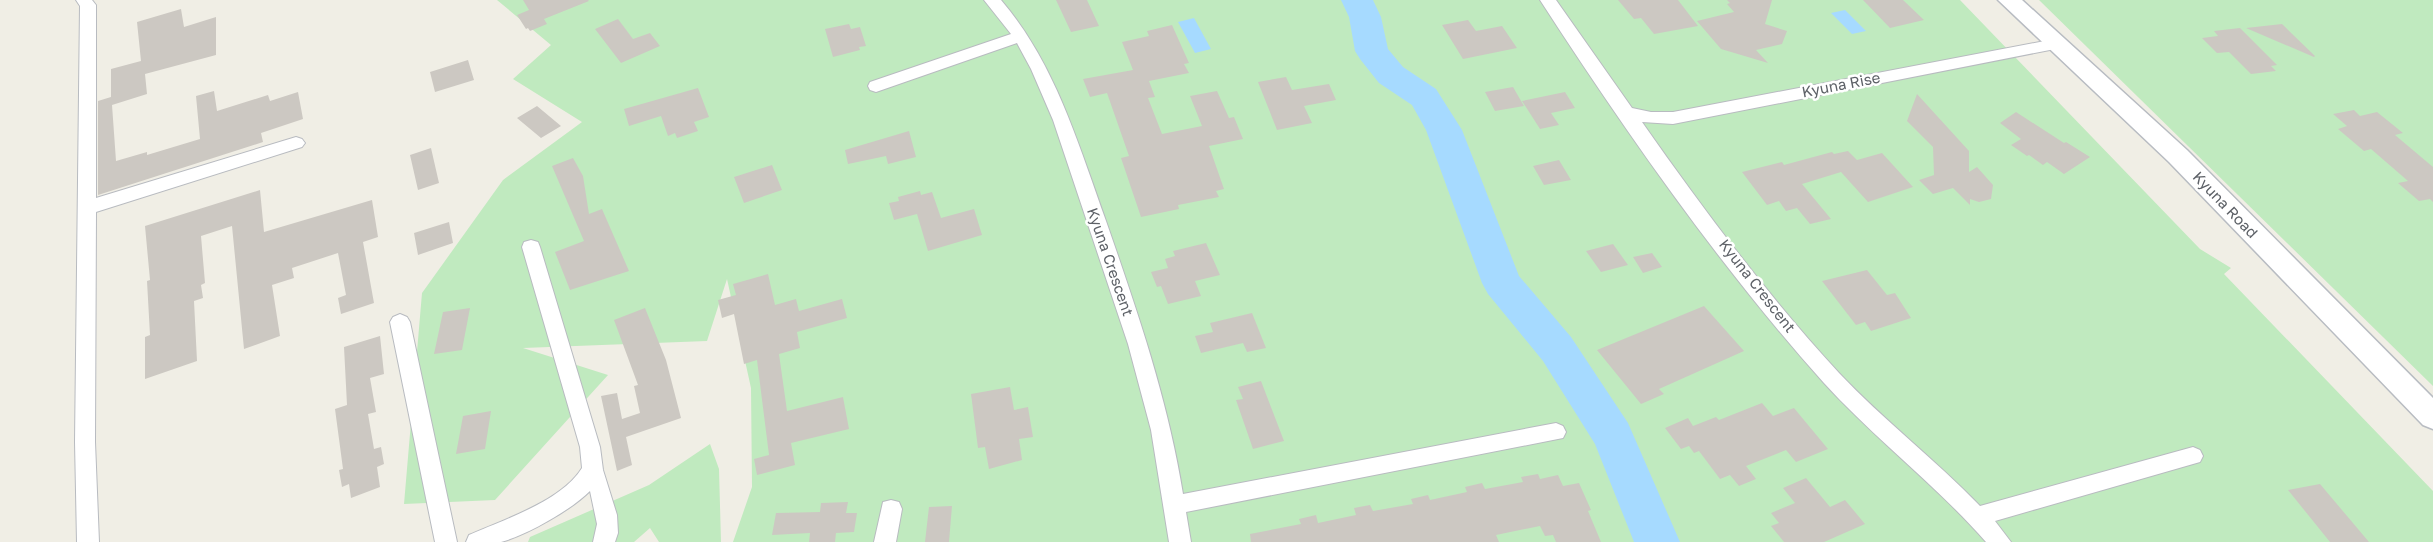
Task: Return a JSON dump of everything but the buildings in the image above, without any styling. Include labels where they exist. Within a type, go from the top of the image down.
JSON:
[{"type":"main road","name":"Kyuna Road","points":[[2009,0],[2178,156],[2433,418]]},
{"type":"street","points":[[84,0],[88,5],[85,442],[88,542]]},
{"type":"street","name":"Kyuna Crescent","points":[[992,0],[1021,36],[1046,81],[1066,131],[1126,304],[1152,395],[1175,504],[1180,542]]},
{"type":"street","name":"Kyuna Crescent","points":[[1548,0],[1626,113],[1735,260],[1833,380],[1977,516],[2000,542]]},
{"type":"street","points":[[876,86],[1021,36]]},
{"type":"street","name":"Kyuna Rise","points":[[1626,113],[1651,118],[1673,118],[2055,44]]},
{"type":"street","points":[[86,208],[296,143]]},
{"type":"street","points":[[531,248],[590,447],[592,470],[606,509],[606,537],[604,542]]},
{"type":"street","points":[[400,322],[446,542]]},
{"type":"street","points":[[1175,504],[1556,432]]},
{"type":"street","points":[[1977,516],[2193,456]]},
{"type":"street","points":[[477,542],[561,503],[583,484],[592,470]]},
{"type":"street","points":[[885,542],[892,509]]},
{"type":"green space","points":[[497,0],[1960,0],[2200,249],[2231,268],[2224,274],[2433,491],[2433,542],[733,542],[752,487],[751,388],[727,279],[707,341],[523,348],[608,375],[495,500],[404,504],[422,293],[503,180],[582,122],[513,79],[551,45]]},
{"type":"green space","points":[[2039,0],[2433,0],[2433,386]]},
{"type":"green space","points":[[710,444],[719,469],[721,542],[659,542],[650,528],[634,542],[528,542],[530,537],[649,485]]},
{"type":"water","points":[[1845,10],[1866,31],[1852,34],[1831,13]]},
{"type":"water","points":[[1194,18],[1211,49],[1195,53],[1178,22]]},
{"type":"waterway","points":[[1357,0],[1365,17],[1372,51],[1391,75],[1424,97],[1444,130],[1502,283],[1557,349],[1613,436],[1657,542]]}]
